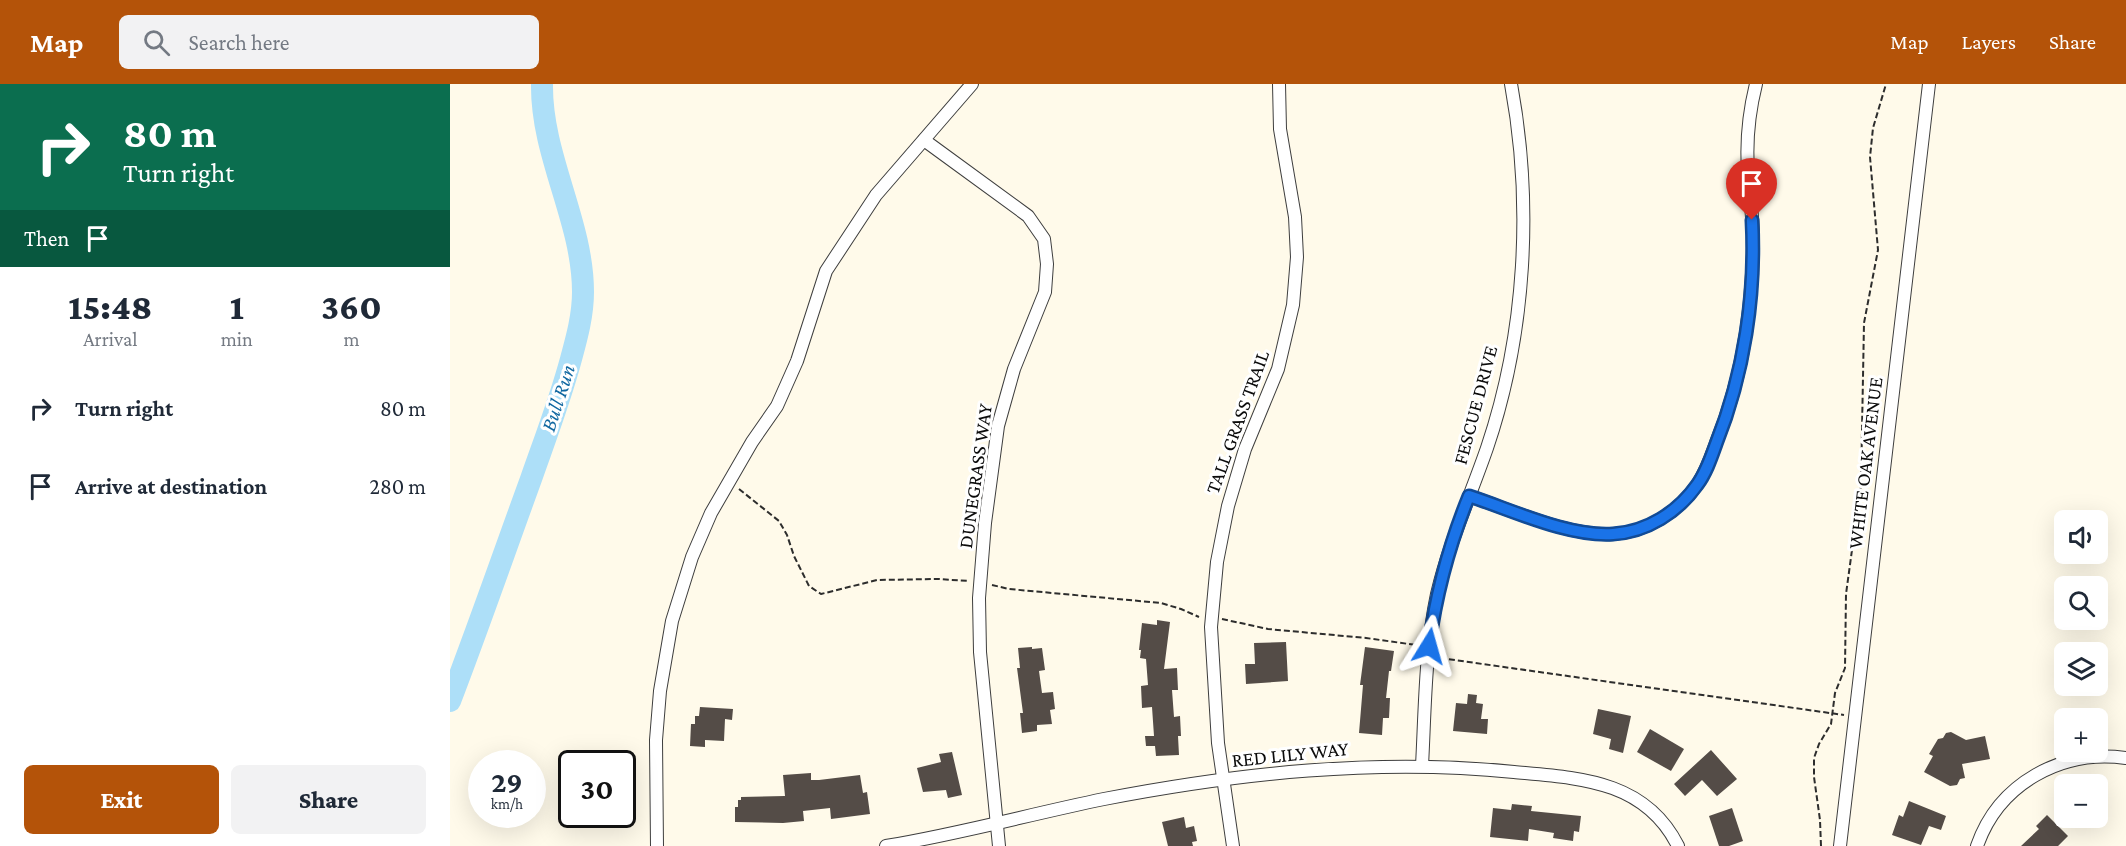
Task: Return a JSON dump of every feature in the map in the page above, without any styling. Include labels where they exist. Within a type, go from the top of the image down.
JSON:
[{"type":"street","points":[[657,846],[656,740],[664,661],[676,605],[692,557],[711,513],[777,406],[797,361],[808,320],[826,271],[876,195],[972,84]]},
{"type":"street","name":"TALL GRASS TRAIL","points":[[1233,846],[1214,694],[1211,618],[1217,562],[1228,506],[1245,449],[1278,369],[1293,305],[1297,256],[1295,217],[1280,129],[1279,84]]},
{"type":"street","name":"FESCUE DRIVE","points":[[1422,766],[1429,651],[1443,570],[1458,522],[1487,447],[1504,387],[1512,346],[1521,268],[1523,188],[1511,84]]},
{"type":"street","points":[[1469,496],[1569,530],[1594,534],[1615,534],[1635,530],[1663,518],[1687,498],[1699,482],[1724,423],[1741,360],[1746,326],[1752,284],[1753,236],[1747,140],[1756,84]]},
{"type":"street","name":"WHITE OAK AVENUE","points":[[1840,846],[1929,84]]},
{"type":"street","name":"DUNEGRASS WAY","points":[[924,140],[1028,216],[1044,238],[1047,264],[1045,292],[1014,369],[998,426],[980,582],[980,652],[999,846]]},
{"type":"street","points":[[1977,846],[1987,822],[2002,803],[2017,787],[2036,774],[2059,764],[2085,757],[2108,755],[2126,758]]},
{"type":"street","name":"RED LILY WAY","points":[[886,846],[1114,797],[1223,780],[1317,769],[1422,766],[1529,773],[1611,786],[1637,799],[1654,812],[1678,846]]},
{"type":"path","points":[[1821,846],[1814,758],[1819,744],[1832,724],[1835,693],[1845,668],[1846,594],[1861,484],[1864,323],[1878,250],[1870,157],[1873,128],[1886,84]]},
{"type":"path","points":[[728,483],[746,493],[779,521],[809,586],[821,594],[877,580],[938,579],[980,582],[1009,589],[1161,603],[1181,609],[1196,617],[1268,629],[1366,638],[1429,651],[1854,717]]},
{"type":"building","points":[[1157,620],[1170,622],[1164,669],[1177,668],[1178,690],[1172,690],[1174,717],[1180,716],[1179,755],[1156,756],[1155,746],[1146,746],[1145,736],[1154,736],[1152,707],[1142,708],[1141,686],[1148,685],[1146,659],[1140,658],[1141,650],[1139,650],[1142,623],[1157,625]]},
{"type":"building","points":[[1286,642],[1288,681],[1246,684],[1245,664],[1255,664],[1254,643]]},
{"type":"building","points":[[1032,647],[1032,649],[1042,648],[1045,670],[1039,671],[1042,693],[1053,692],[1055,709],[1050,710],[1052,724],[1037,725],[1037,731],[1022,733],[1020,713],[1023,713],[1017,668],[1020,668],[1018,648]]},
{"type":"building","points":[[1365,647],[1394,651],[1386,698],[1390,698],[1389,718],[1383,718],[1382,735],[1359,733],[1363,685],[1360,685]]},
{"type":"building","points":[[1468,694],[1477,695],[1476,703],[1483,704],[1481,719],[1488,719],[1487,734],[1453,731],[1456,703],[1467,704]]},
{"type":"building","points":[[700,707],[733,709],[732,720],[725,719],[724,741],[705,740],[705,747],[690,746],[691,724],[695,724],[695,716],[699,716]]},
{"type":"building","points":[[1598,709],[1631,716],[1623,753],[1609,749],[1611,739],[1593,734]]},
{"type":"building","points":[[1650,729],[1684,749],[1671,771],[1637,752]]},
{"type":"building","points":[[1951,732],[1966,740],[1985,736],[1990,759],[1962,764],[1965,778],[1960,779],[1957,785],[1950,786],[1924,772],[1933,756],[1929,754],[1938,739]]},
{"type":"building","points":[[1711,750],[1737,779],[1717,796],[1702,780],[1685,796],[1674,784]]},
{"type":"building","points":[[952,752],[962,795],[948,798],[946,790],[923,792],[917,768],[941,762],[939,754]]},
{"type":"building","points":[[811,773],[811,780],[860,775],[863,793],[867,792],[870,814],[831,819],[830,808],[803,811],[804,821],[735,822],[735,807],[738,807],[738,800],[741,800],[741,797],[785,796],[783,775]]},
{"type":"building","points":[[1909,801],[1946,816],[1941,830],[1929,826],[1921,845],[1892,835],[1899,815],[1903,817]]},
{"type":"building","points":[[1512,804],[1532,806],[1531,811],[1581,816],[1579,832],[1574,831],[1573,841],[1553,838],[1554,833],[1529,829],[1528,841],[1490,837],[1493,808],[1511,810]]},
{"type":"building","points":[[1732,808],[1743,841],[1729,846],[1719,846],[1709,816]]},
{"type":"building","points":[[2047,815],[2054,822],[2054,828],[2060,828],[2068,836],[2058,846],[2021,846],[2039,829],[2036,826]]},
{"type":"building","points":[[1184,817],[1186,828],[1194,826],[1197,841],[1192,842],[1193,846],[1168,846],[1162,822]]},
{"type":"waterway","name":"Bull Run","points":[[450,701],[552,419],[581,318],[583,301],[581,266],[570,214],[548,137],[543,111],[542,84]]},
{"type":"route","points":[[1429,646],[1443,570],[1469,496],[1569,530],[1594,534],[1615,534],[1654,523],[1687,498],[1704,474],[1711,458],[1735,386],[1752,284],[1752,220]]}]
